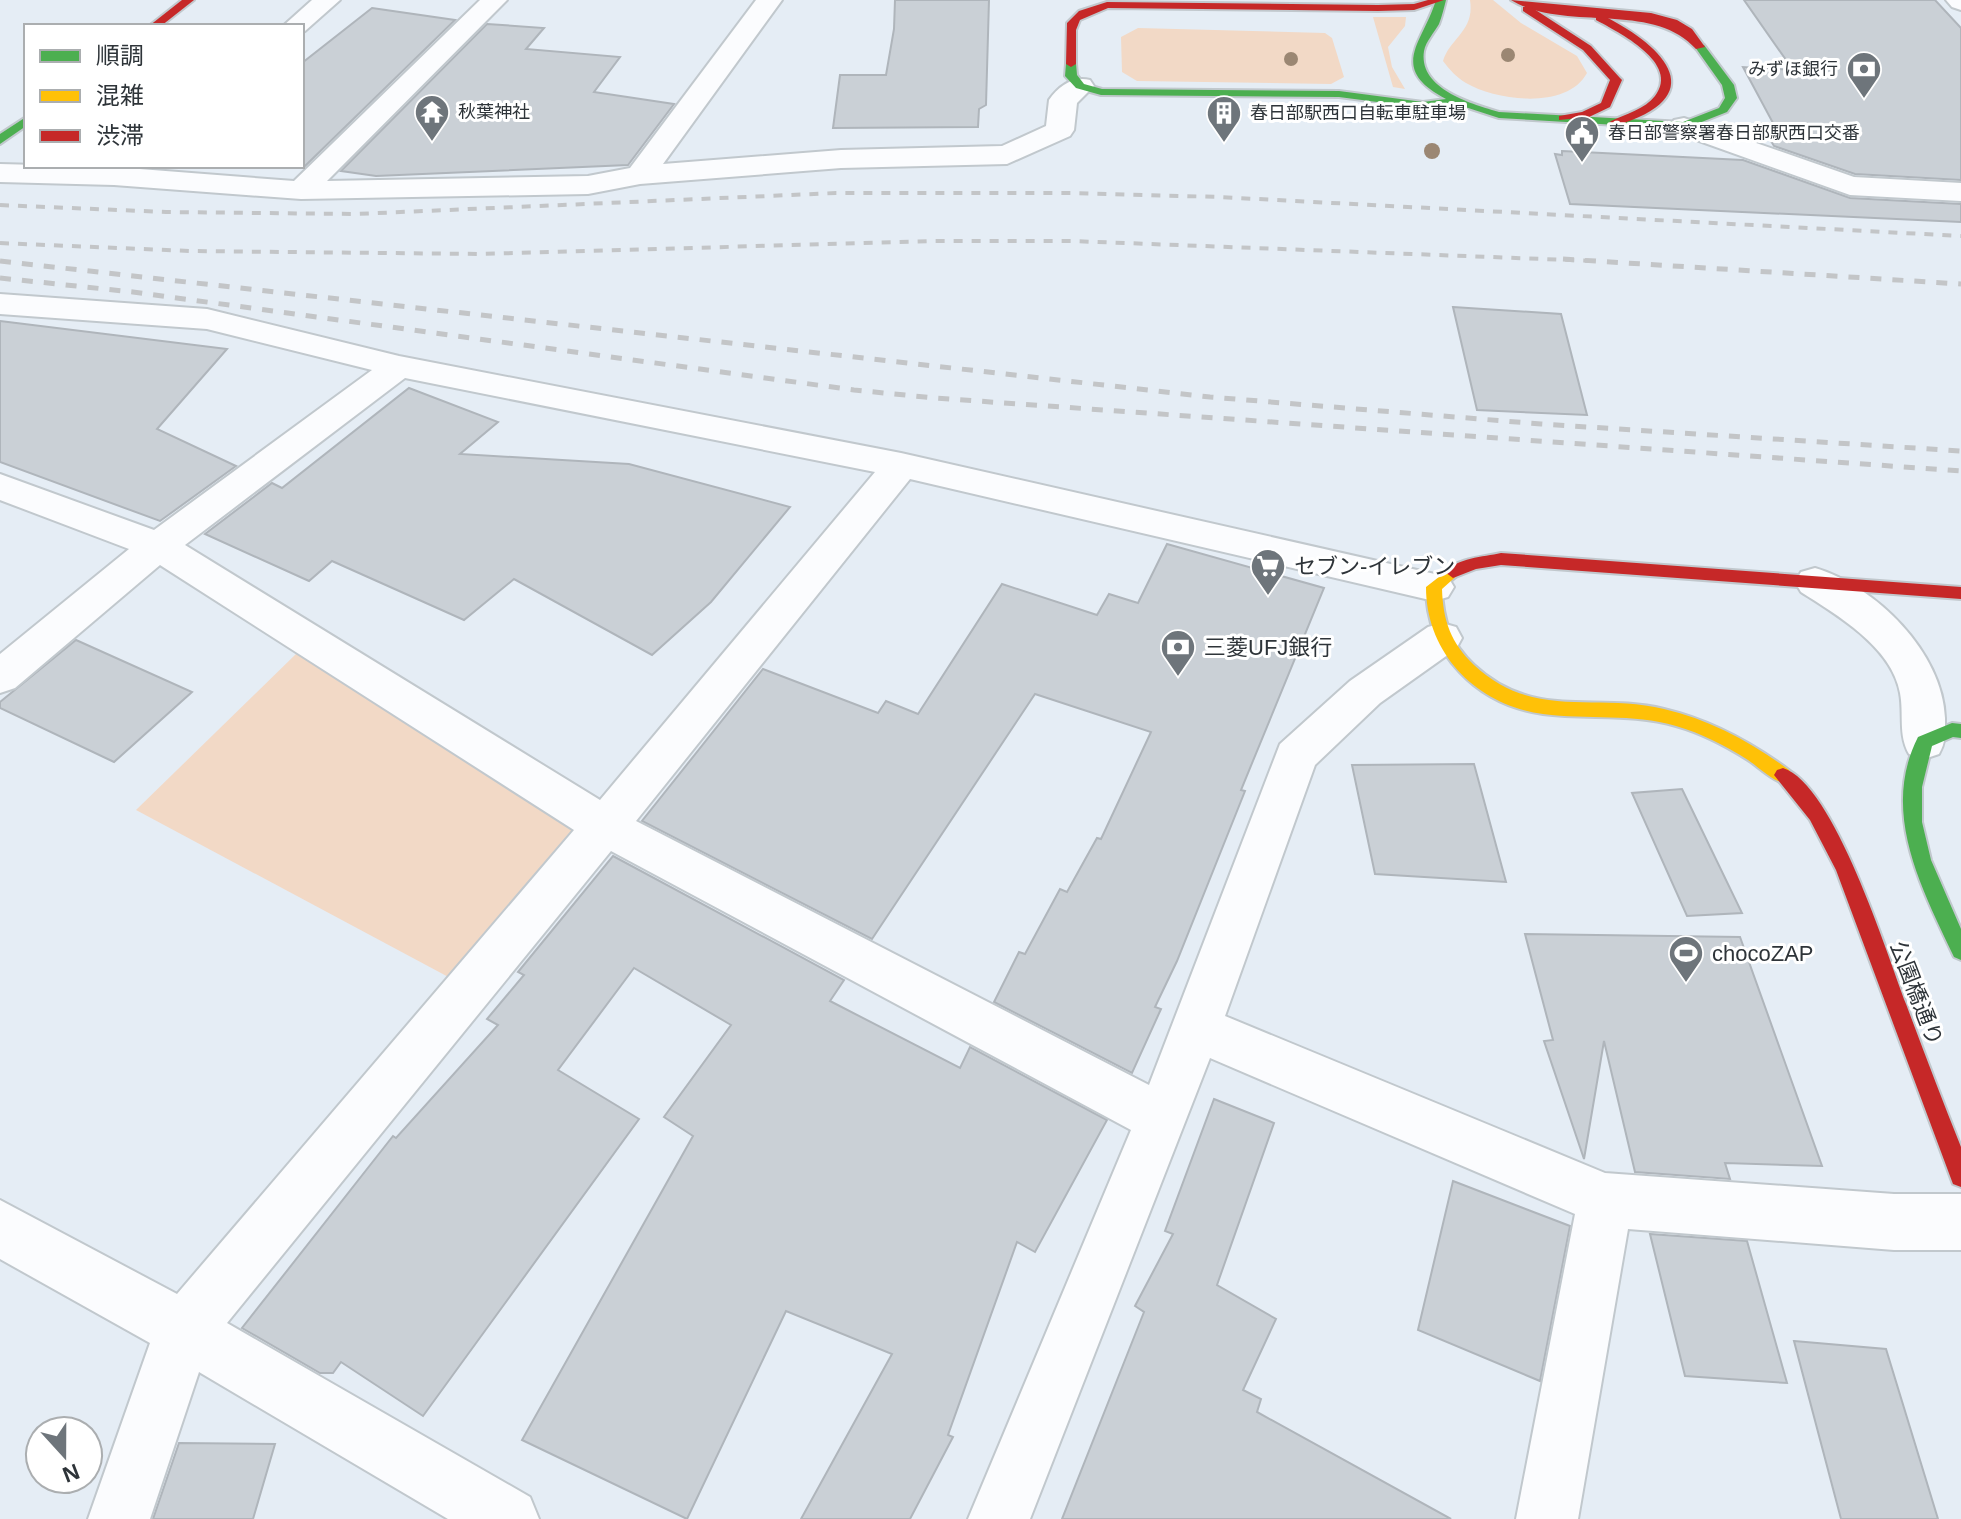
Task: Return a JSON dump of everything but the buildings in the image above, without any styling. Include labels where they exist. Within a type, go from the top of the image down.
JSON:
[{"type":"street","points":[[157,24],[189,0]]},
{"type":"street","points":[[298,24],[327,0]]},
{"type":"street","points":[[301,190],[494,0]]},
{"type":"street","points":[[640,175],[769,0]]},
{"type":"street","points":[[1453,101],[1423,105],[1339,94],[1101,92],[1080,86],[1071,76],[1070,24],[1078,13],[1107,5],[1378,8],[1414,7],[1440,0],[1436,20],[1418,49],[1418,65],[1432,87],[1453,101],[1499,115],[1684,126],[1850,186],[1961,192]]},
{"type":"street","points":[[1515,0],[1592,51],[1608,66],[1616,80],[1606,105],[1585,115],[1557,119]]},
{"type":"street","points":[[1515,0],[1587,12],[1651,16],[1673,22],[1688,31],[1728,85],[1731,98],[1723,110],[1684,126]]},
{"type":"street","points":[[1587,12],[1630,32],[1652,48],[1664,63],[1668,80],[1664,95],[1654,108],[1615,123]]},
{"type":"street","points":[[0,173],[120,171],[301,190],[588,185],[640,175],[841,159],[1007,155],[1060,130],[1063,100],[1080,86]]},
{"type":"street","points":[[0,140],[24,122]]},
{"type":"street","points":[[0,304],[207,319],[399,366],[901,465],[1434,587]]},
{"type":"street","points":[[0,677],[158,546],[399,366]]},
{"type":"street","points":[[119,1519],[184,1330],[605,826],[901,465]]},
{"type":"street","points":[[0,486],[158,546],[605,826],[1162,1119]]},
{"type":"street","points":[[999,1519],[1162,1119],[1296,756],[1365,692],[1442,638],[1434,607],[1434,587],[1452,570],[1476,561],[1501,559],[1961,593]]},
{"type":"street","points":[[1815,582],[1868,615],[1904,657],[1942,737],[1913,777],[1912,816],[1929,874],[1961,951]]},
{"type":"street","name":"公園橋通り","points":[[1442,638],[1461,665],[1499,692],[1538,707],[1646,712],[1703,727],[1750,750],[1792,782],[1820,823],[1845,872],[1961,1176]]},
{"type":"street","points":[[1196,1028],[1605,1200],[1894,1222],[1961,1222]]},
{"type":"street","points":[[1547,1519],[1605,1200]]},
{"type":"street","points":[[0,1228],[184,1330],[508,1519]]},
{"type":"shaded area","points":[[1470,0],[1493,0],[1521,23],[1577,56],[1587,73],[1577,85],[1564,93],[1531,99],[1495,94],[1466,83],[1443,61],[1466,27],[1471,11]]},
{"type":"shaded area","points":[[1373,17],[1406,17],[1405,26],[1388,47],[1392,67],[1405,89],[1393,87]]},
{"type":"shaded area","points":[[1138,28],[1325,33],[1332,38],[1344,77],[1331,84],[1137,81],[1122,72],[1121,37]]},
{"type":"shaded area","points":[[297,653],[589,829],[454,980],[136,810]]},
{"type":"railway","points":[[0,205],[166,212],[356,214],[836,193],[1074,193],[1219,197],[1961,236]]},
{"type":"railway","points":[[0,243],[190,251],[481,254],[933,241],[1072,241],[1595,261]]},
{"type":"railway","points":[[1563,259],[1595,261]]},
{"type":"railway","points":[[0,261],[1210,397],[1541,424],[1961,451]]},
{"type":"railway","points":[[1595,261],[1961,284]]},
{"type":"railway","points":[[0,278],[133,292],[854,390],[935,398],[1961,471]]},
{"type":"traffic: fast","points":[[1441,0],[1435,21],[1419,48],[1418,65],[1432,87],[1473,108],[1499,115],[1684,126],[1723,110],[1731,98],[1728,85],[1700,47]]},
{"type":"traffic: fast","points":[[1071,64],[1071,76],[1080,86],[1101,92],[1339,94],[1423,105],[1453,101]]},
{"type":"traffic: fast","points":[[0,140],[24,122]]},
{"type":"traffic: fast","points":[[1961,731],[1952,730],[1924,742],[1911,803],[1912,822],[1922,860],[1961,951]]},
{"type":"traffic: slow","points":[[1453,572],[1434,587],[1441,634],[1462,663],[1499,692],[1542,707],[1646,712],[1683,721],[1735,744],[1783,775]]},
{"type":"traffic: jam","points":[[157,24],[189,0]]},
{"type":"traffic: jam","points":[[1071,64],[1072,23],[1083,13],[1107,5],[1378,8],[1414,7],[1439,0]]},
{"type":"traffic: jam","points":[[1516,0],[1545,7],[1651,16],[1673,22],[1688,31],[1700,47]]},
{"type":"traffic: jam","points":[[1527,9],[1587,48],[1616,80],[1606,105],[1585,115],[1563,118]]},
{"type":"traffic: jam","points":[[1600,18],[1641,42],[1665,70],[1667,84],[1660,98],[1643,111],[1615,123]]},
{"type":"traffic: jam","points":[[1453,572],[1473,564],[1501,559],[1961,593]]},
{"type":"traffic: jam","points":[[1783,775],[1801,792],[1817,815],[1845,870],[1961,1176]]},
{"type":"place","name":"みずほ銀行","points":[[1864,100]]},
{"type":"place","name":"秋葉神社","points":[[432,143]]},
{"type":"place","name":"春日部駅西口自転車駐車場","points":[[1224,144]]},
{"type":"place","name":"春日部警察署春日部駅西口交番","points":[[1582,164]]},
{"type":"place","name":"セブン-イレブン","points":[[1268,597]]},
{"type":"place","name":"三菱UFJ銀行","points":[[1178,678]]},
{"type":"place","name":"chocoZAP","points":[[1686,984]]}]
